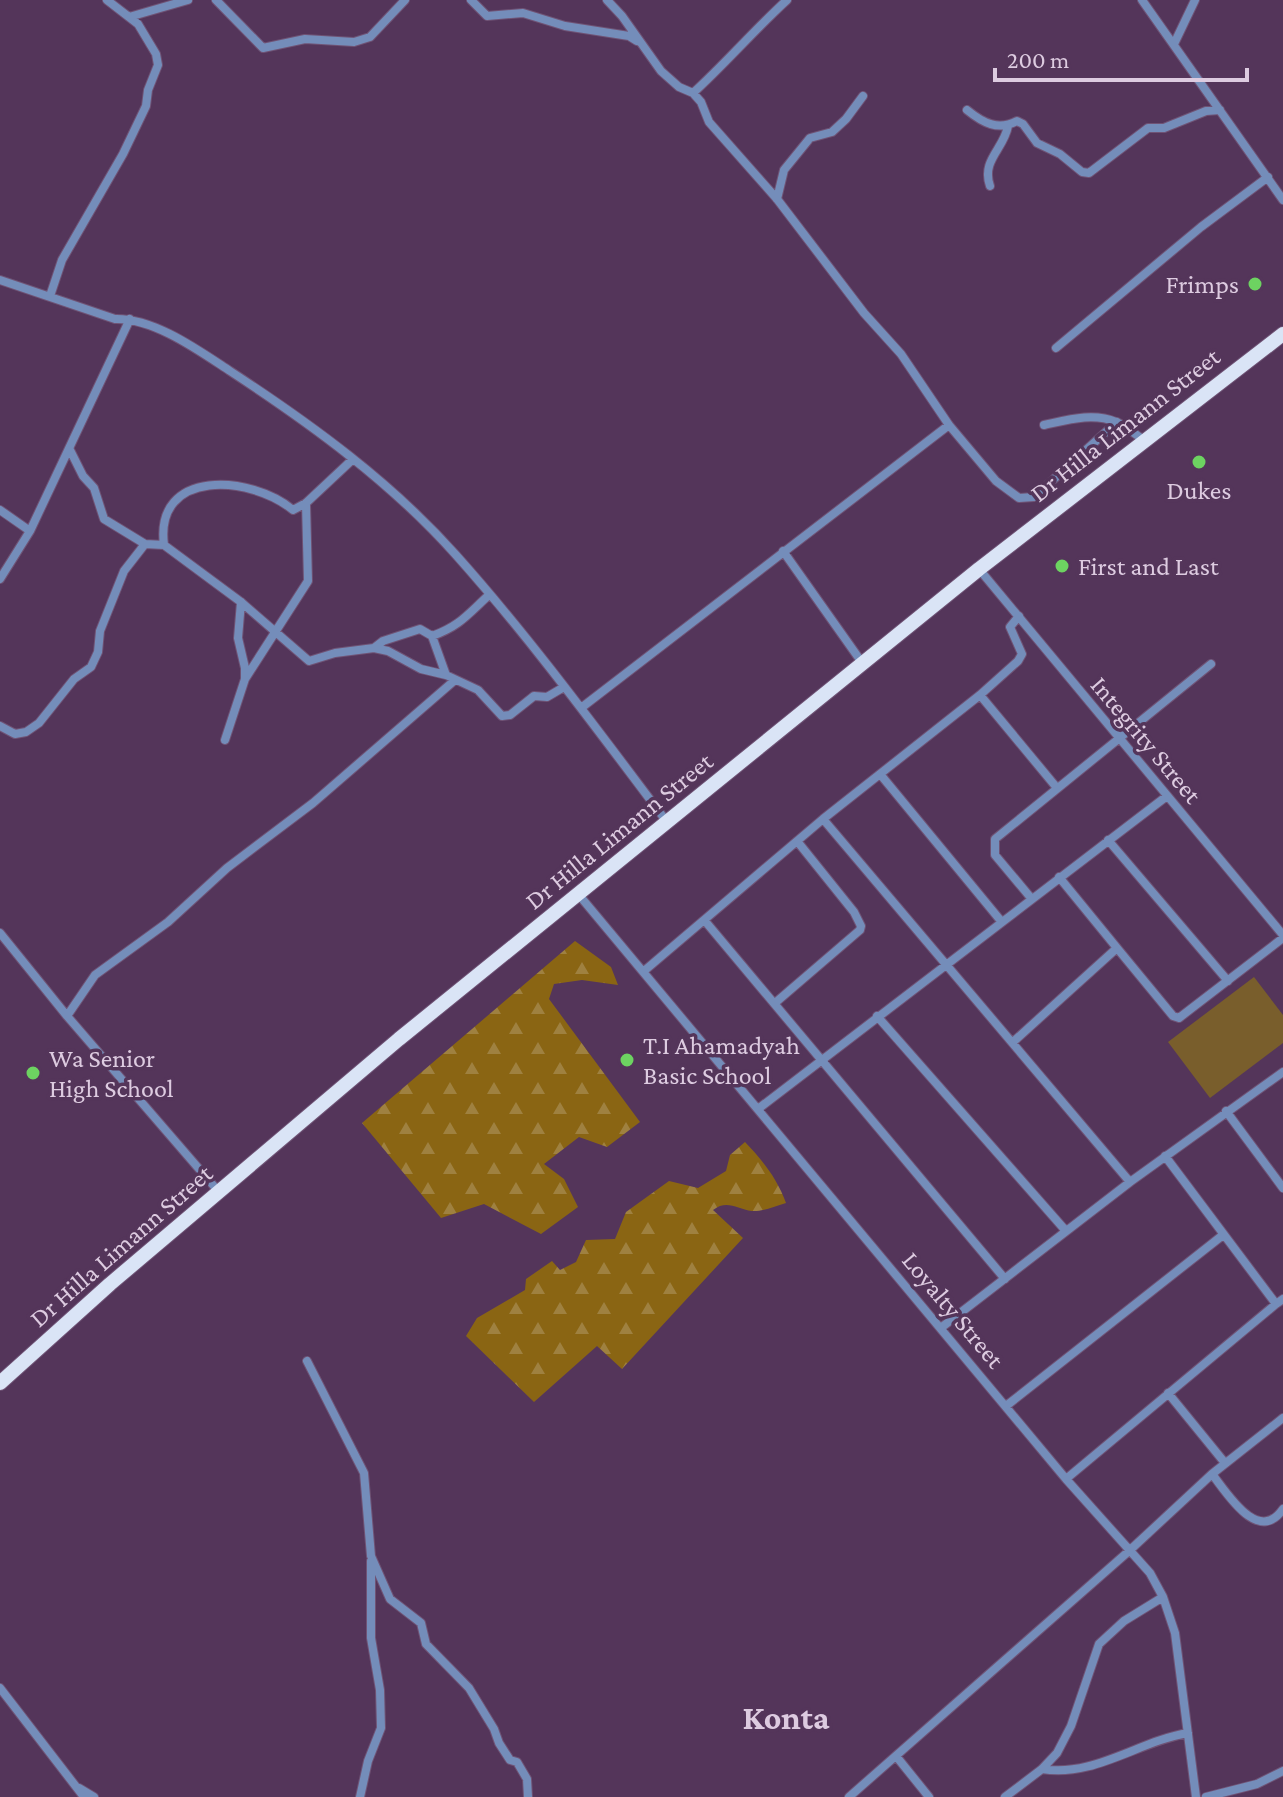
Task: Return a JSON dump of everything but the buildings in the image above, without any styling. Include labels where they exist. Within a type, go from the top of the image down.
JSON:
[{"type":"highway","name":"Dr Hilla Limann Street","points":[[0,1383],[110,1284],[399,1039],[979,569],[1283,334]]},
{"type":"street","points":[[50,296],[62,260],[123,154],[146,106],[148,90],[158,65],[156,54],[138,24],[107,0]]},
{"type":"street","points":[[129,17],[188,0]]},
{"type":"street","points":[[216,0],[263,48],[305,39],[354,42],[370,37],[405,0]]},
{"type":"street","points":[[471,0],[487,16],[523,13],[565,26],[629,36],[645,46]]},
{"type":"street","points":[[607,0],[661,71],[701,102],[709,122],[777,199],[829,271],[901,354],[949,425],[996,481],[1010,493],[1026,499],[1034,497],[1117,422]]},
{"type":"street","points":[[693,93],[726,64],[753,30],[787,0]]},
{"type":"street","points":[[1142,0],[1283,200]]},
{"type":"street","points":[[1174,44],[1195,0]]},
{"type":"street","points":[[777,199],[784,170],[810,138],[832,132],[863,96]]},
{"type":"street","points":[[967,110],[989,125],[1008,126],[1017,121],[1023,124],[1037,143],[1060,154],[1082,172],[1089,173],[1148,128],[1164,128],[1206,111],[1220,110]]},
{"type":"street","points":[[990,186],[990,165],[994,153],[1006,140],[1008,126]]},
{"type":"street","points":[[1056,348],[1201,227],[1268,177]]},
{"type":"street","points":[[0,280],[115,319],[130,319],[165,333],[302,418],[353,459],[455,553],[581,708],[667,822]]},
{"type":"street","points":[[0,579],[30,531],[130,319]]},
{"type":"street","points":[[1044,425],[1087,417],[1117,422],[1144,440]]},
{"type":"street","points":[[581,708],[949,425]]},
{"type":"street","points":[[70,450],[83,476],[94,488],[104,519],[145,544],[164,545],[241,602],[309,661],[335,653],[374,648],[388,651],[421,669],[446,675],[478,690],[502,716],[510,715],[534,696],[547,697],[564,687]]},
{"type":"street","points":[[164,545],[163,522],[168,508],[177,498],[195,488],[219,484],[240,486],[283,502],[293,510],[306,503],[353,459]]},
{"type":"street","points":[[225,740],[245,679],[308,581],[306,503]]},
{"type":"street","points":[[0,510],[30,531]]},
{"type":"street","points":[[0,726],[15,734],[26,732],[39,723],[74,679],[91,667],[98,652],[100,631],[124,571],[145,544]]},
{"type":"street","points":[[783,551],[863,664]]},
{"type":"street","name":"Integrity Street","points":[[979,569],[1283,937]]},
{"type":"street","points":[[432,636],[452,629],[466,619],[489,595]]},
{"type":"street","points":[[241,602],[238,638],[245,679]]},
{"type":"street","points":[[644,971],[823,819],[980,695],[1022,654],[1010,627],[1019,616]]},
{"type":"street","points":[[374,648],[383,641],[420,629],[432,636],[446,675]]},
{"type":"street","points":[[1031,898],[995,855],[995,839],[1211,664]]},
{"type":"street","points":[[67,1016],[95,975],[168,922],[227,868],[313,803],[455,680]]},
{"type":"street","points":[[980,695],[1057,788]]},
{"type":"street","points":[[880,774],[1001,921]]},
{"type":"street","points":[[758,1109],[1167,796]]},
{"type":"street","points":[[823,819],[1130,1182]]},
{"type":"street","points":[[1108,840],[1228,981]]},
{"type":"street","points":[[775,1003],[861,926],[854,912],[797,841]]},
{"type":"street","points":[[1059,877],[1173,1016],[1179,1018],[1283,937]]},
{"type":"street","name":"Loyalty Street","points":[[579,895],[1066,1479],[1150,1573],[1163,1597],[1175,1633],[1196,1797]]},
{"type":"street","points":[[705,921],[1005,1279]]},
{"type":"street","points":[[0,933],[67,1016],[219,1192]]},
{"type":"street","points":[[1013,1042],[1117,948]]},
{"type":"street","points":[[877,1016],[1066,1231]]},
{"type":"street","points":[[942,1327],[1130,1182],[1283,1072]]},
{"type":"street","points":[[1226,1111],[1283,1188]]},
{"type":"street","points":[[1066,1479],[1280,1302],[1223,1235],[1165,1156]]},
{"type":"street","points":[[1006,1406],[1223,1235]]},
{"type":"street","points":[[307,1361],[364,1473],[371,1556],[371,1638],[380,1690],[381,1728],[368,1761],[360,1797]]},
{"type":"street","points":[[1168,1393],[1225,1463]]},
{"type":"street","points":[[849,1797],[1212,1474],[1283,1418]]},
{"type":"street","points":[[1212,1474],[1246,1516],[1269,1521],[1277,1518],[1283,1509]]},
{"type":"street","points":[[371,1556],[390,1599],[421,1623],[426,1644],[469,1688],[499,1743],[510,1760],[517,1762],[527,1779],[528,1797]]},
{"type":"street","points":[[1005,1797],[1042,1769],[1057,1753],[1071,1726],[1099,1644],[1124,1621],[1163,1597]]},
{"type":"street","points":[[0,1688],[84,1797]]},
{"type":"street","points":[[1042,1769],[1080,1769],[1170,1736],[1188,1733]]},
{"type":"street","points":[[896,1756],[929,1797]]},
{"type":"street","points":[[1206,1797],[1257,1784],[1283,1771]]},
{"type":"street","points":[[78,1788],[94,1797]]},
{"type":"green space","points":[[575,941],[611,967],[618,985],[582,980],[554,984],[549,999],[640,1122],[607,1147],[579,1137],[544,1164],[564,1179],[578,1207],[541,1234],[484,1204],[441,1218],[362,1123]]},
{"type":"green space","points":[[745,1142],[769,1170],[786,1203],[756,1211],[728,1205],[713,1210],[743,1238],[622,1369],[597,1346],[534,1402],[466,1336],[477,1318],[525,1290],[526,1279],[552,1261],[560,1270],[576,1262],[586,1240],[615,1239],[626,1212],[669,1181],[698,1188],[726,1171],[730,1155]]},
{"type":"shaded area","points":[[1254,977],[1283,1015],[1283,1043],[1210,1098],[1168,1042]]},
{"type":"place","name":"Frimps","points":[[1255,284]]},
{"type":"place","name":"Dukes","points":[[1199,462]]},
{"type":"place","name":"First and Last","points":[[1062,566]]},
{"type":"place","name":"T.I Ahamadyah Basic School","points":[[627,1060]]},
{"type":"place","name":"Wa Senior High School","points":[[33,1073]]},
{"type":"district","name":"Konta","points":[[786,1717]]}]
